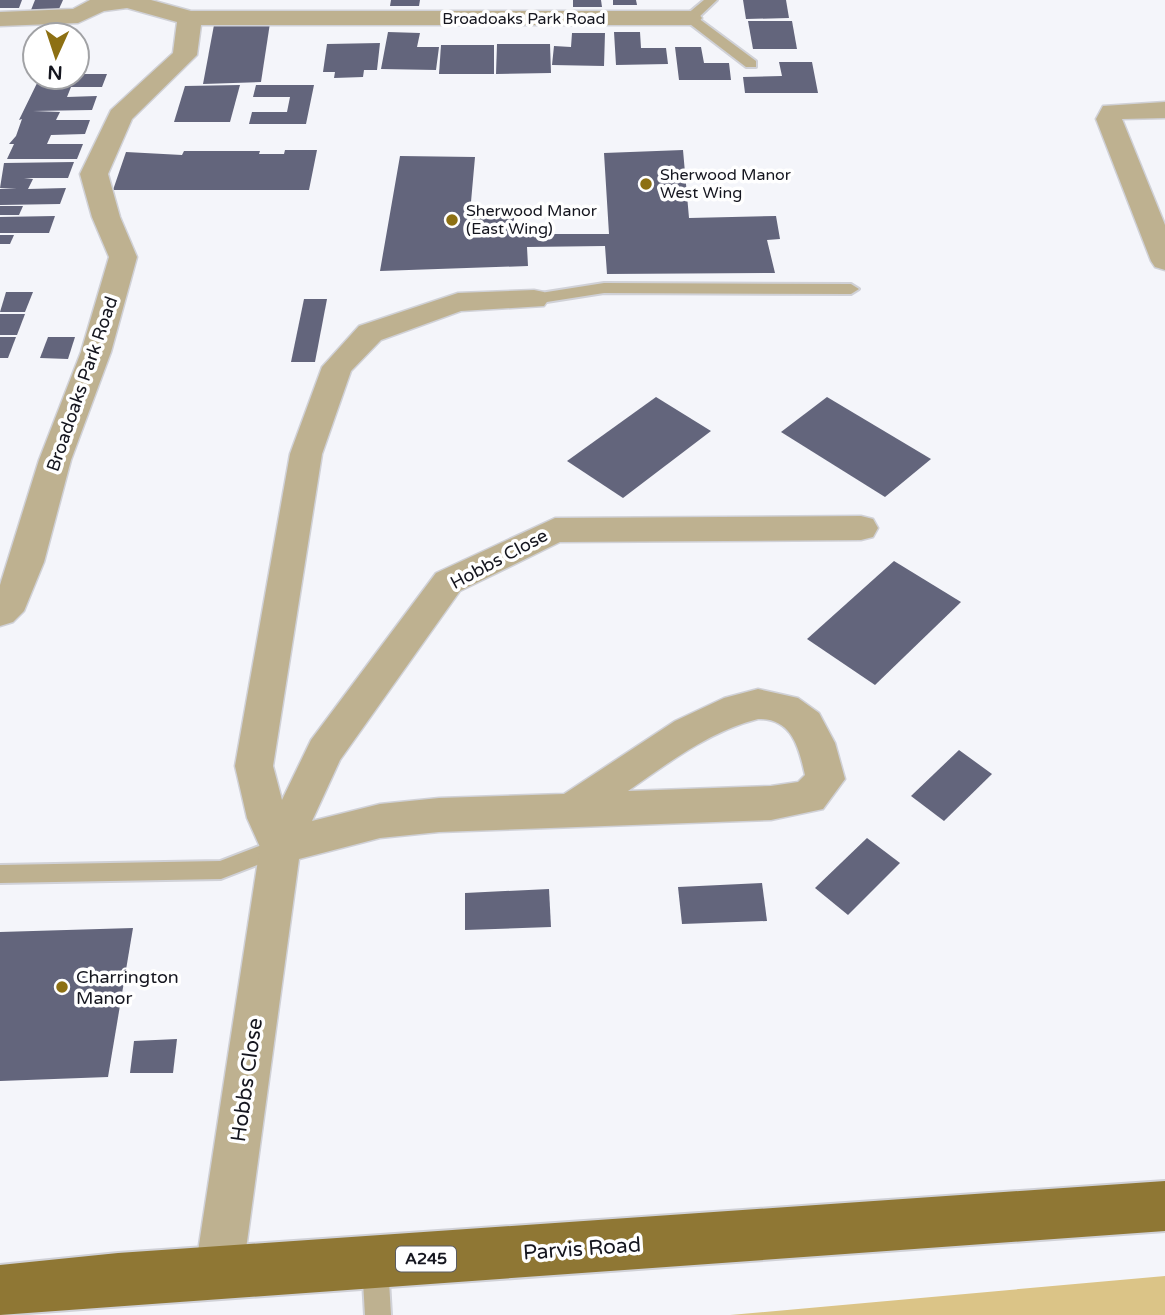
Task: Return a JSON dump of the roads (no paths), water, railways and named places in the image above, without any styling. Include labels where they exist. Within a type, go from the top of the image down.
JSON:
[{"type":"main road","name":"Parvis Road","points":[[0,1291],[219,1271],[1165,1206]]},
{"type":"street","name":"Broadoaks Park Road","points":[[0,19],[78,16],[98,5],[128,1],[190,18],[690,18]]},
{"type":"street","name":"Broadoaks Park Road","points":[[0,612],[12,602],[27,562],[55,460],[96,352],[123,257],[106,217],[94,174],[121,116],[185,55],[190,18]]},
{"type":"street","points":[[1165,110],[1112,111],[1109,120],[1165,261]]},
{"type":"street","points":[[534,299],[458,302],[446,306],[370,333],[337,367],[306,454],[254,766],[267,818],[280,847],[380,821],[573,809],[771,803],[809,797],[825,779],[819,752],[808,725],[789,710],[761,704],[728,712],[652,755],[573,809]]},
{"type":"street","name":"Hobbs Close","points":[[219,1271],[280,847],[325,751],[448,582],[555,530],[861,528]]},
{"type":"lane","points":[[711,0],[690,18],[751,64]]},
{"type":"lane","points":[[534,299],[604,288],[850,289]]},
{"type":"lane","points":[[0,874],[222,870],[280,847]]},
{"type":"lane","points":[[375,1262],[378,1315]]},
{"type":"place","name":"Sherwood Manor West Wing","points":[[646,184]]},
{"type":"place","name":"Sherwood Manor (East Wing)","points":[[452,220]]},
{"type":"place","name":"Charrington Manor","points":[[62,987]]}]
